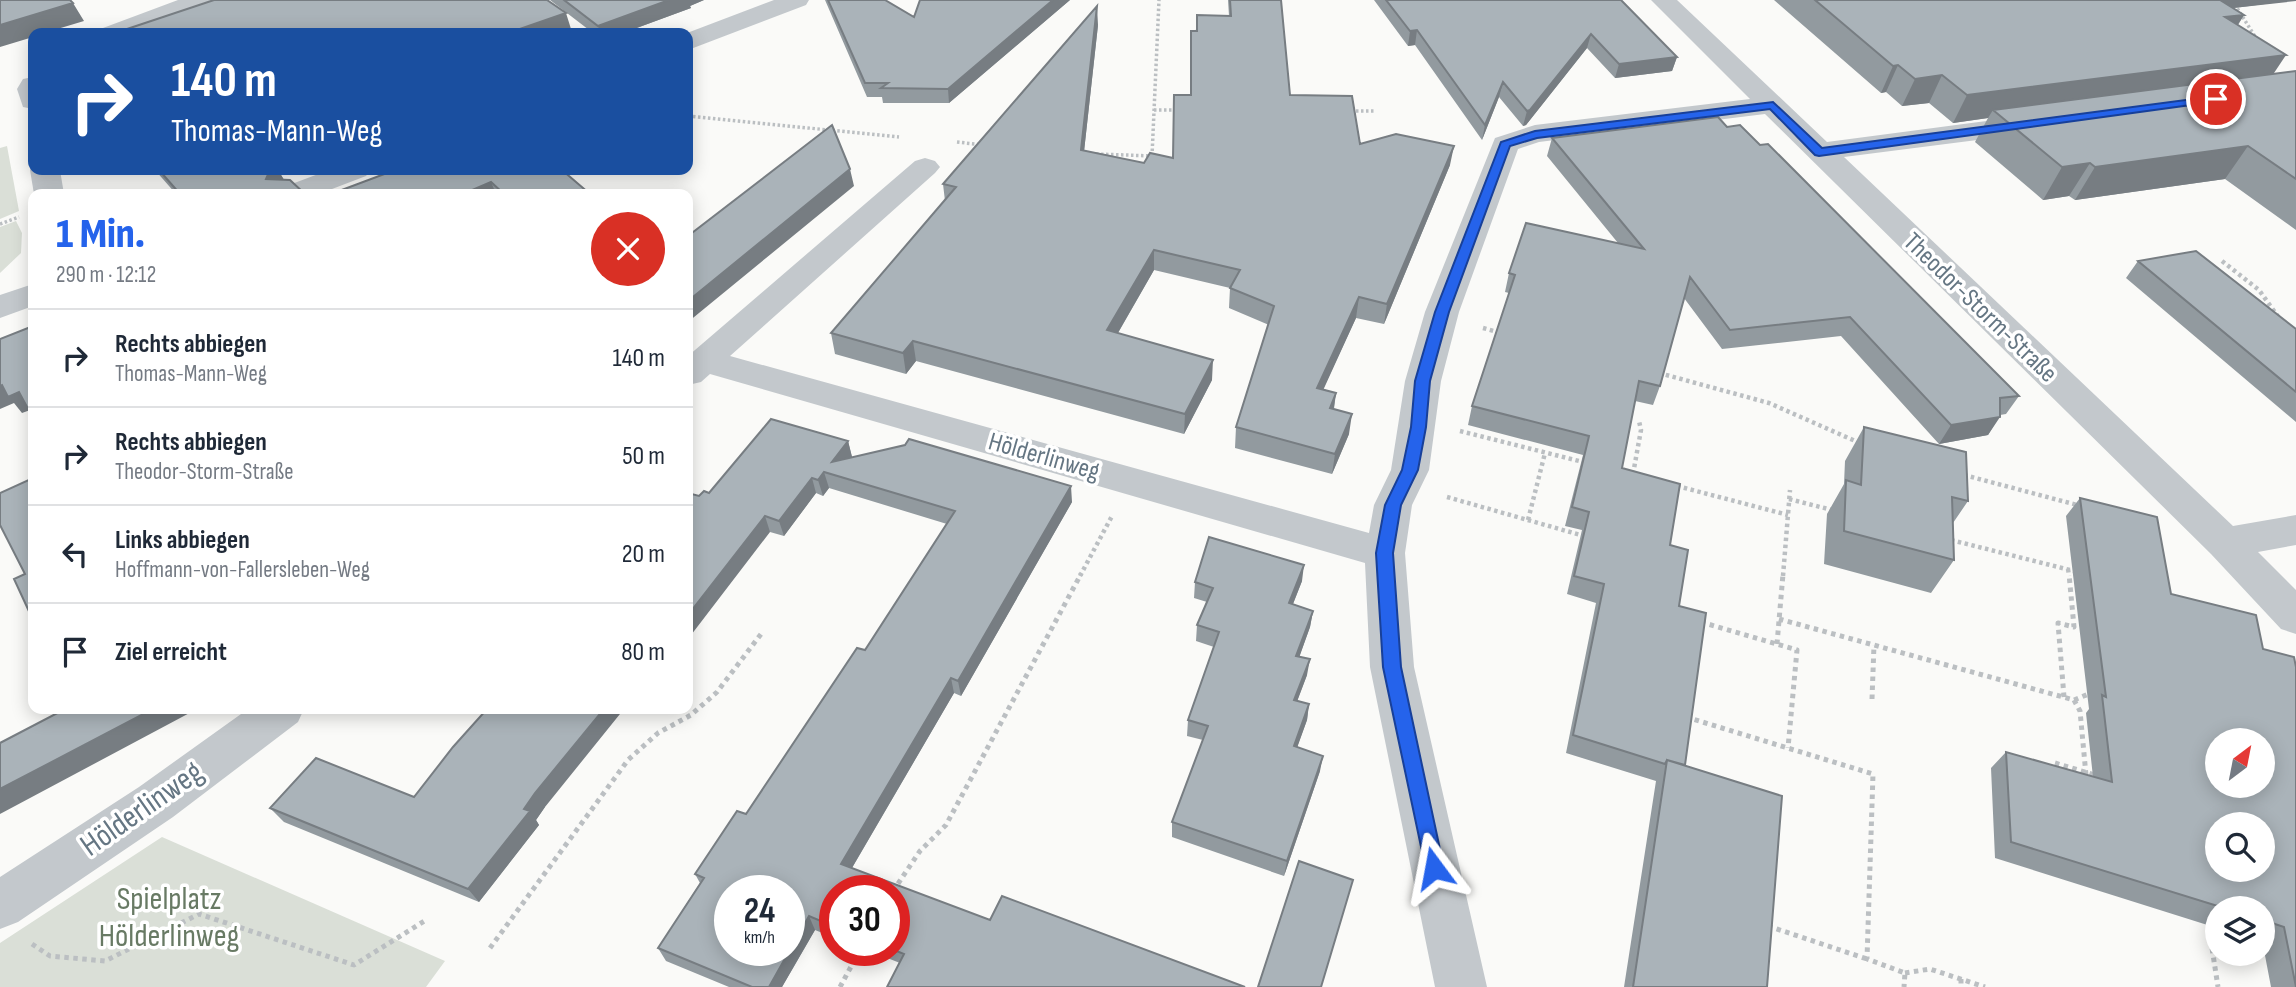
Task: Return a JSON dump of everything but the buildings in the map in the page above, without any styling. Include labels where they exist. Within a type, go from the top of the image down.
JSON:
[{"type":"street","points":[[126,28],[201,0]]},
{"type":"street","points":[[693,40],[797,0]]},
{"type":"street","name":"Theodor-Storm-Straße","points":[[1663,0],[2225,543],[2296,617]]},
{"type":"street","points":[[1461,987],[1392,667],[1385,553],[1393,505],[1410,470],[1423,381],[1442,312],[1505,144],[1535,134],[1773,105]]},
{"type":"street","points":[[1819,152],[2052,121]]},
{"type":"street","name":"Hölderlinweg","points":[[696,368],[925,167]]},
{"type":"street","points":[[305,189],[343,175]]},
{"type":"street","points":[[0,307],[28,296]]},
{"type":"street","name":"Hölderlinweg","points":[[696,368],[1130,482],[1385,553]]},
{"type":"street","points":[[2225,543],[2296,530]]},
{"type":"street","name":"Hölderlinweg","points":[[0,905],[156,802],[275,714]]},
{"type":"path","points":[[1152,156],[1158,0]]},
{"type":"path","points":[[2232,0],[2258,41]]},
{"type":"path","points":[[1154,110],[1181,110]]},
{"type":"path","points":[[1347,111],[1375,111]]},
{"type":"path","points":[[2222,261],[2259,290],[2271,304],[2277,317],[2287,324]]},
{"type":"path","points":[[1419,420],[1595,465]]},
{"type":"path","points":[[1633,475],[1641,430],[1639,421]]},
{"type":"path","points":[[1528,520],[1545,453]]},
{"type":"path","points":[[1620,472],[1646,478]]},
{"type":"path","points":[[903,875],[920,851],[946,825],[1130,482]]},
{"type":"path","points":[[1404,485],[1595,539]]},
{"type":"path","points":[[1671,485],[1788,515]]},
{"type":"path","points":[[1777,644],[1790,490]]},
{"type":"path","points":[[1789,499],[1837,512]]},
{"type":"path","points":[[1949,540],[2078,572]]},
{"type":"path","points":[[2064,697],[2058,622],[2074,627],[2068,569]]},
{"type":"path","points":[[1779,619],[2074,700],[2095,691]]},
{"type":"path","points":[[1698,621],[1797,650],[1788,748]]},
{"type":"path","points":[[693,713],[717,692],[761,634]]},
{"type":"path","points":[[1872,699],[1874,645]]},
{"type":"path","points":[[2074,700],[2080,711],[2087,785]]},
{"type":"path","points":[[490,948],[628,760],[658,733],[692,714]]},
{"type":"path","points":[[1685,717],[1873,774],[1867,959]]},
{"type":"path","points":[[2055,763],[2112,780]]},
{"type":"path","points":[[0,905],[16,933],[50,956],[105,961],[199,914],[354,965],[426,920]]},
{"type":"path","points":[[1758,923],[1905,973],[1930,969],[1985,987]]},
{"type":"path","points":[[840,987],[851,966]]},
{"type":"path","points":[[2215,966],[2218,987]]},
{"type":"path","points":[[1904,987],[1905,973]]},
{"type":"path","points":[[1961,979],[1961,987]]},
{"type":"green space","points":[[7,146],[19,211],[0,219],[0,148]]},
{"type":"green space","points":[[16,221],[22,233],[21,253],[0,273],[0,227]]},
{"type":"green space","name":"Spielplatz Hölderlinweg","points":[[162,837],[445,961],[426,987],[0,987],[0,943]]},
{"type":"route","points":[[1434,868],[1392,667],[1385,553],[1393,505],[1410,470],[1419,427],[1423,381],[1442,312],[1505,144],[1535,134],[1773,105],[1819,152],[2216,99]]}]
